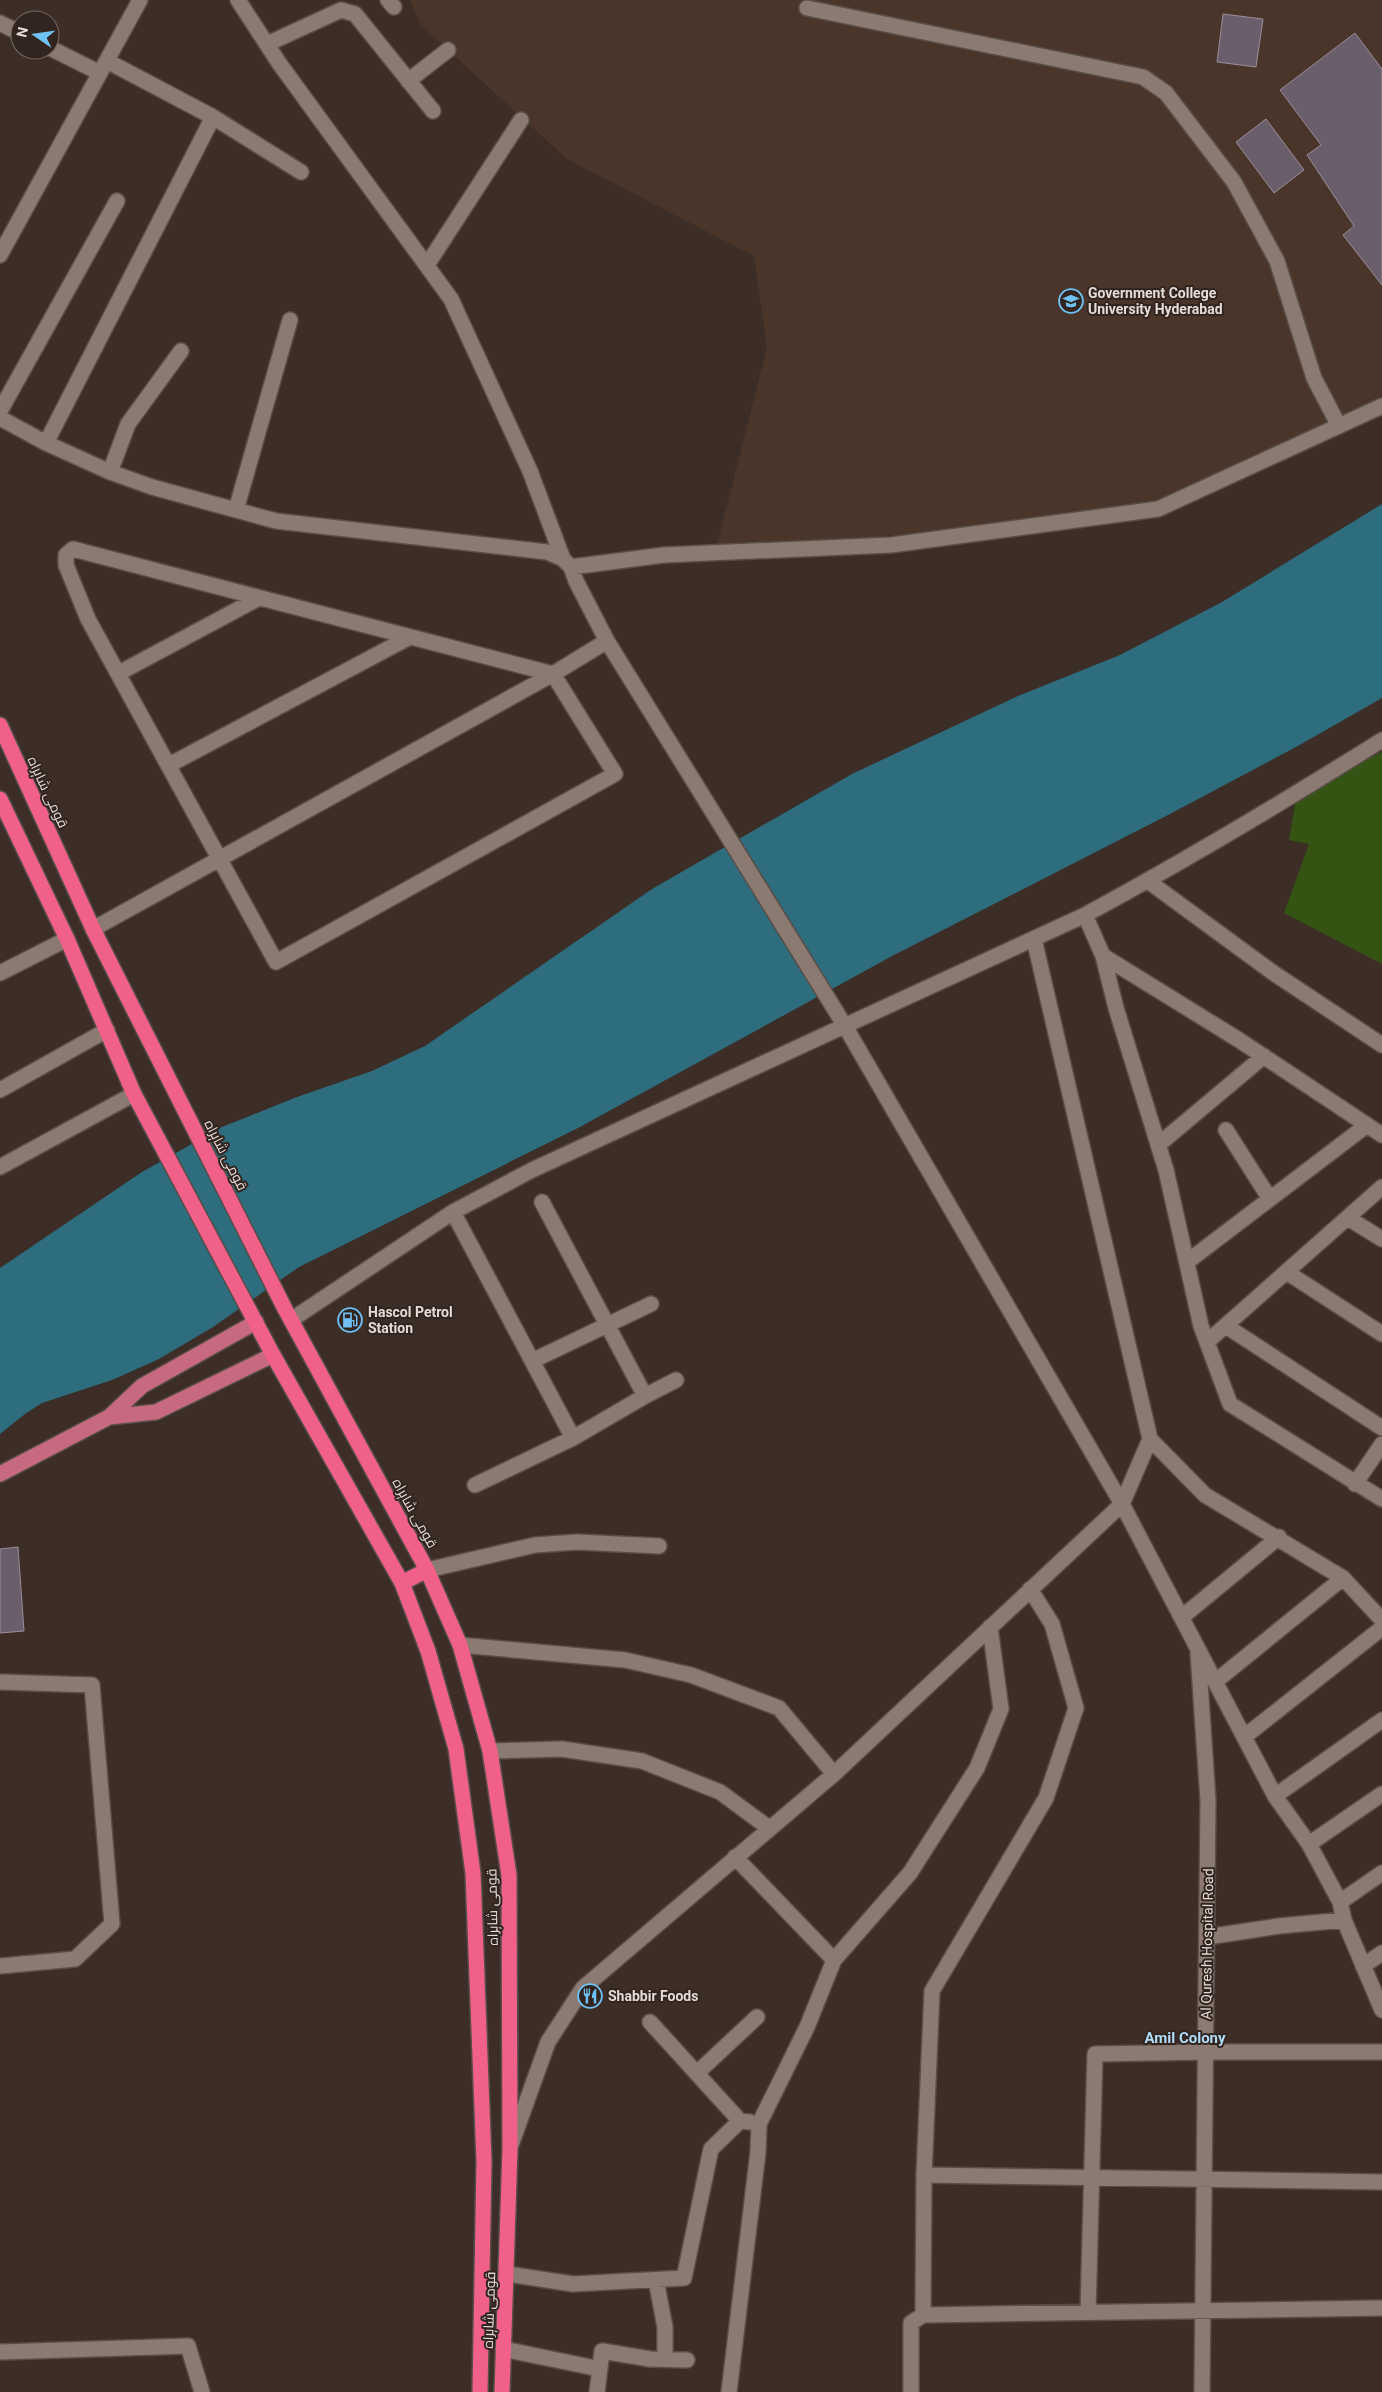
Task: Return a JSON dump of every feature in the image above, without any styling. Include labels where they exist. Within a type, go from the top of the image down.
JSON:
[{"type":"highway","name":"قومی شاہراہ","points":[[0,725],[93,929],[288,1315],[427,1570],[460,1645],[490,1751],[509,1874],[510,2149],[502,2392]]},
{"type":"highway","name":"قومی شاہراہ","points":[[0,799],[67,938],[134,1094],[273,1354],[402,1583],[428,1650],[456,1749],[472,1874],[484,2161],[480,2392]]},
{"type":"highway","points":[[402,1583],[427,1570]]},
{"type":"main road","points":[[0,1474],[109,1417],[142,1386],[253,1317]]},
{"type":"main road","points":[[109,1417],[156,1412],[273,1354]]},
{"type":"street","points":[[0,255],[140,0]]},
{"type":"street","points":[[238,0],[267,44],[451,298],[530,470],[567,563],[607,641],[845,1026],[1122,1504],[1275,1796],[1309,1844],[1340,1902],[1344,1920],[1382,2010]]},
{"type":"street","points":[[267,44],[343,5],[355,14],[433,111]]},
{"type":"street","points":[[807,8],[1143,78],[1166,93],[1234,182],[1277,261],[1314,378],[1339,426]]},
{"type":"street","points":[[408,81],[448,50]]},
{"type":"street","points":[[60,52],[103,67],[213,116],[301,172]]},
{"type":"street","points":[[46,443],[213,116]]},
{"type":"street","points":[[427,265],[521,120]]},
{"type":"street","points":[[0,411],[117,201]]},
{"type":"street","points":[[236,510],[290,320]]},
{"type":"street","points":[[110,472],[128,424],[181,352]]},
{"type":"street","points":[[0,418],[46,443],[110,472],[152,487],[276,521],[547,552],[567,563],[664,555],[891,545],[1158,509],[1382,406]]},
{"type":"street","points":[[73,549],[410,637],[553,674],[615,774],[276,962],[88,619],[66,565],[66,555],[73,549]]},
{"type":"street","points":[[119,673],[259,598]]},
{"type":"street","points":[[169,766],[410,637]]},
{"type":"street","points":[[93,929],[553,674],[607,641]]},
{"type":"street","points":[[288,1315],[453,1212],[532,1170],[1034,939],[1148,882],[1382,740]]},
{"type":"street","points":[[1148,882],[1272,972],[1382,1045]]},
{"type":"street","points":[[1085,915],[1103,956],[1116,1008],[1158,1144],[1201,1326],[1230,1404],[1355,1484],[1382,1499]]},
{"type":"street","points":[[0,973],[67,938]]},
{"type":"street","points":[[1034,939],[1150,1440],[1205,1495],[1278,1537],[1343,1578],[1382,1620]]},
{"type":"street","points":[[1103,956],[1264,1056],[1382,1135]]},
{"type":"street","points":[[0,1090],[107,1030]]},
{"type":"street","points":[[1158,1144],[1264,1056]]},
{"type":"street","points":[[0,1166],[134,1094]]},
{"type":"street","points":[[1187,1262],[1367,1125]]},
{"type":"street","points":[[1226,1130],[1270,1199]]},
{"type":"street","points":[[1207,1342],[1382,1187]]},
{"type":"street","points":[[542,1202],[645,1396]]},
{"type":"street","points":[[453,1212],[534,1360],[573,1438]]},
{"type":"street","points":[[1348,1218],[1382,1239]]},
{"type":"street","points":[[1288,1272],[1382,1334]]},
{"type":"street","points":[[534,1360],[651,1304]]},
{"type":"street","points":[[1226,1326],[1382,1428]]},
{"type":"street","points":[[475,1485],[573,1438],[676,1380]]},
{"type":"street","points":[[510,2149],[548,2042],[583,1988],[834,1774],[1122,1504],[1150,1440]]},
{"type":"street","points":[[1355,1484],[1382,1444]]},
{"type":"street","points":[[1182,1617],[1278,1537]]},
{"type":"street","points":[[427,1570],[535,1544],[577,1542],[659,1546]]},
{"type":"street","points":[[1216,1681],[1343,1578]]},
{"type":"street","points":[[923,2315],[924,2174],[932,1991],[1046,1798],[1076,1708],[1052,1624],[1030,1589]]},
{"type":"street","points":[[729,2392],[757,2161],[759,2124],[807,2027],[834,1960],[910,1873],[977,1768],[1001,1709],[990,1627]]},
{"type":"street","points":[[1244,1737],[1382,1628]]},
{"type":"street","points":[[460,1645],[625,1660],[690,1675],[780,1708],[834,1774]]},
{"type":"street","name":"Al Quresh Hospital Road","points":[[1197,1647],[1208,1800],[1202,2392]]},
{"type":"street","points":[[0,1682],[92,1685],[112,1924],[75,1959],[0,1966]]},
{"type":"street","points":[[1275,1796],[1382,1720]]},
{"type":"street","points":[[490,1751],[562,1749],[642,1761],[720,1792],[769,1828]]},
{"type":"street","points":[[1309,1844],[1382,1794]]},
{"type":"street","points":[[735,1857],[834,1960]]},
{"type":"street","points":[[1340,1902],[1382,1873]]},
{"type":"street","points":[[1207,1937],[1279,1926],[1344,1920]]},
{"type":"street","points":[[1363,1966],[1382,1953]]},
{"type":"street","points":[[696,2073],[757,2017]]},
{"type":"street","points":[[650,2022],[740,2121],[759,2124]]},
{"type":"street","points":[[1088,2312],[1095,2054],[1382,2052]]},
{"type":"street","points":[[507,2274],[573,2284],[684,2278],[711,2149],[740,2121]]},
{"type":"street","points":[[924,2174],[1382,2182]]},
{"type":"street","points":[[656,2280],[666,2327],[666,2359]]},
{"type":"street","points":[[911,2392],[911,2323],[923,2315],[1382,2308]]},
{"type":"street","points":[[0,2352],[188,2346],[202,2392]]},
{"type":"street","points":[[504,2349],[600,2369]]},
{"type":"street","points":[[597,2392],[602,2351],[687,2360]]},
{"type":"shaded area","name":"Government College University Hyderabad","points":[[410,0],[1382,0],[1382,405],[1158,509],[715,553],[767,347],[754,256],[567,159],[421,25]]},
{"type":"green space","points":[[1382,752],[1382,964],[1284,913],[1309,844],[1289,840],[1297,793]]},
{"type":"water","points":[[1382,504],[1382,698],[1296,747],[1168,815],[894,955],[578,1128],[299,1267],[213,1327],[159,1359],[112,1380],[42,1403],[0,1434],[0,1268],[142,1172],[222,1127],[297,1097],[372,1071],[425,1046],[652,889],[852,774],[1018,696],[1120,655],[1222,602]]},
{"type":"building","points":[[1223,14],[1263,19],[1256,67],[1217,62]]},
{"type":"building","points":[[1355,33],[1382,69],[1382,285],[1343,235],[1354,226],[1307,155],[1321,145],[1280,90]]},
{"type":"building","points":[[1266,119],[1304,170],[1274,193],[1236,142]]},
{"type":"building","points":[[18,1547],[24,1631],[0,1633],[0,1549]]},
{"type":"place","name":"Government College University Hyderabad","points":[[1071,301]]},
{"type":"place","name":"Hascol Petrol Station","points":[[350,1320]]},
{"type":"place","name":"Shabbir Foods","points":[[590,1996]]},
{"type":"district","name":"Amil Colony","points":[[1185,2038]]}]
